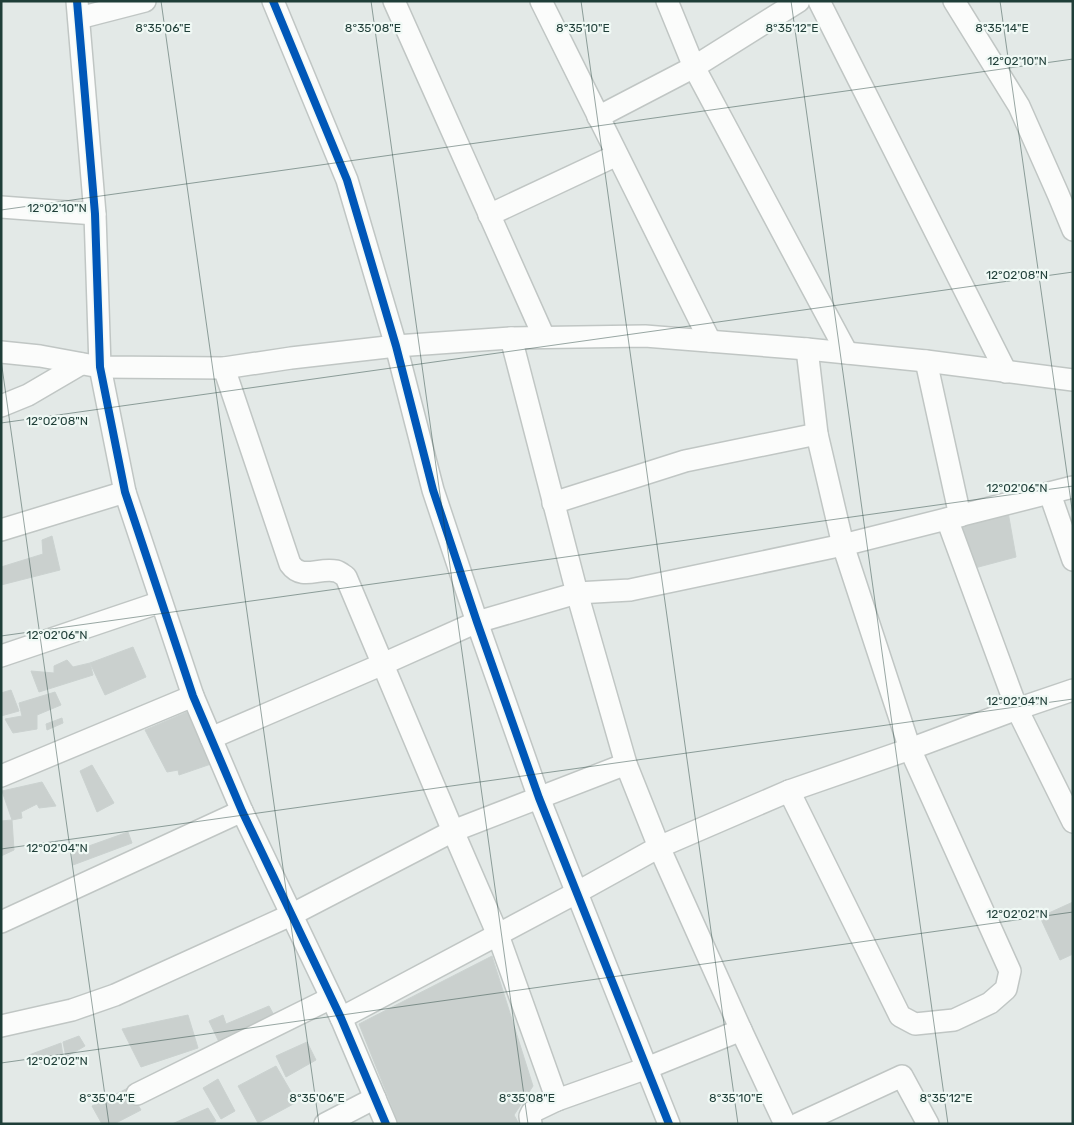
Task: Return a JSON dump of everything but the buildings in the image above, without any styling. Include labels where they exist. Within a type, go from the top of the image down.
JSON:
[{"type":"street","points":[[145,1],[78,10],[95,214],[91,365],[125,492],[193,696],[242,811],[341,1018],[386,1124]]},
{"type":"street","points":[[273,1],[347,180],[396,346],[433,490],[539,798],[669,1124]]},
{"type":"street","points":[[394,1],[544,337]]},
{"type":"street","points":[[541,1],[710,341]]},
{"type":"street","points":[[666,1],[694,67],[847,354]]},
{"type":"street","points":[[598,117],[694,67],[799,1]]},
{"type":"street","points":[[819,1],[1006,372]]},
{"type":"street","points":[[954,1],[1019,106],[1073,230]]},
{"type":"street","points":[[489,215],[617,155]]},
{"type":"street","points":[[1,206],[95,214]]},
{"type":"street","points":[[1,352],[40,356],[91,365],[224,368],[396,346],[511,338],[645,336],[926,361],[1073,380]]},
{"type":"street","points":[[511,338],[577,593],[626,764],[659,847],[785,1124]]},
{"type":"street","points":[[789,791],[900,1016],[915,1024],[954,1020],[990,1002],[1006,989],[1010,971],[910,749],[843,545],[817,434],[807,349]]},
{"type":"street","points":[[926,361],[954,518],[1017,709],[1073,822]]},
{"type":"street","points":[[1,406],[91,365]]},
{"type":"street","points":[[224,368],[290,564],[294,570],[304,573],[329,570],[338,571],[346,577],[498,935],[557,1100]]},
{"type":"street","points":[[553,503],[685,461],[817,434]]},
{"type":"street","points":[[211,738],[477,622],[577,593],[630,590],[843,545],[1073,487]]},
{"type":"street","points":[[1,530],[125,492]]},
{"type":"street","points":[[1050,494],[1073,560]]},
{"type":"street","points":[[1,656],[161,602]]},
{"type":"street","points":[[341,1018],[659,847],[789,791],[1073,690]]},
{"type":"street","points":[[1,776],[193,696]]},
{"type":"street","points":[[1,1026],[72,1010],[115,995],[291,915],[453,832],[626,764]]},
{"type":"street","points":[[1,922],[242,811]]},
{"type":"street","points":[[138,1094],[331,998]]},
{"type":"street","points":[[532,1124],[530,1116],[532,1112],[557,1100],[647,1068],[741,1030]]},
{"type":"street","points":[[798,1124],[902,1076],[928,1124]]},
{"type":"street","points":[[325,1124],[374,1098]]},
{"type":"cycle path","points":[[77,1],[95,214],[100,367],[125,492],[193,696],[242,811],[341,1018],[386,1124]]},
{"type":"cycle path","points":[[273,1],[347,180],[396,346],[433,490],[539,798],[669,1124]]}]
